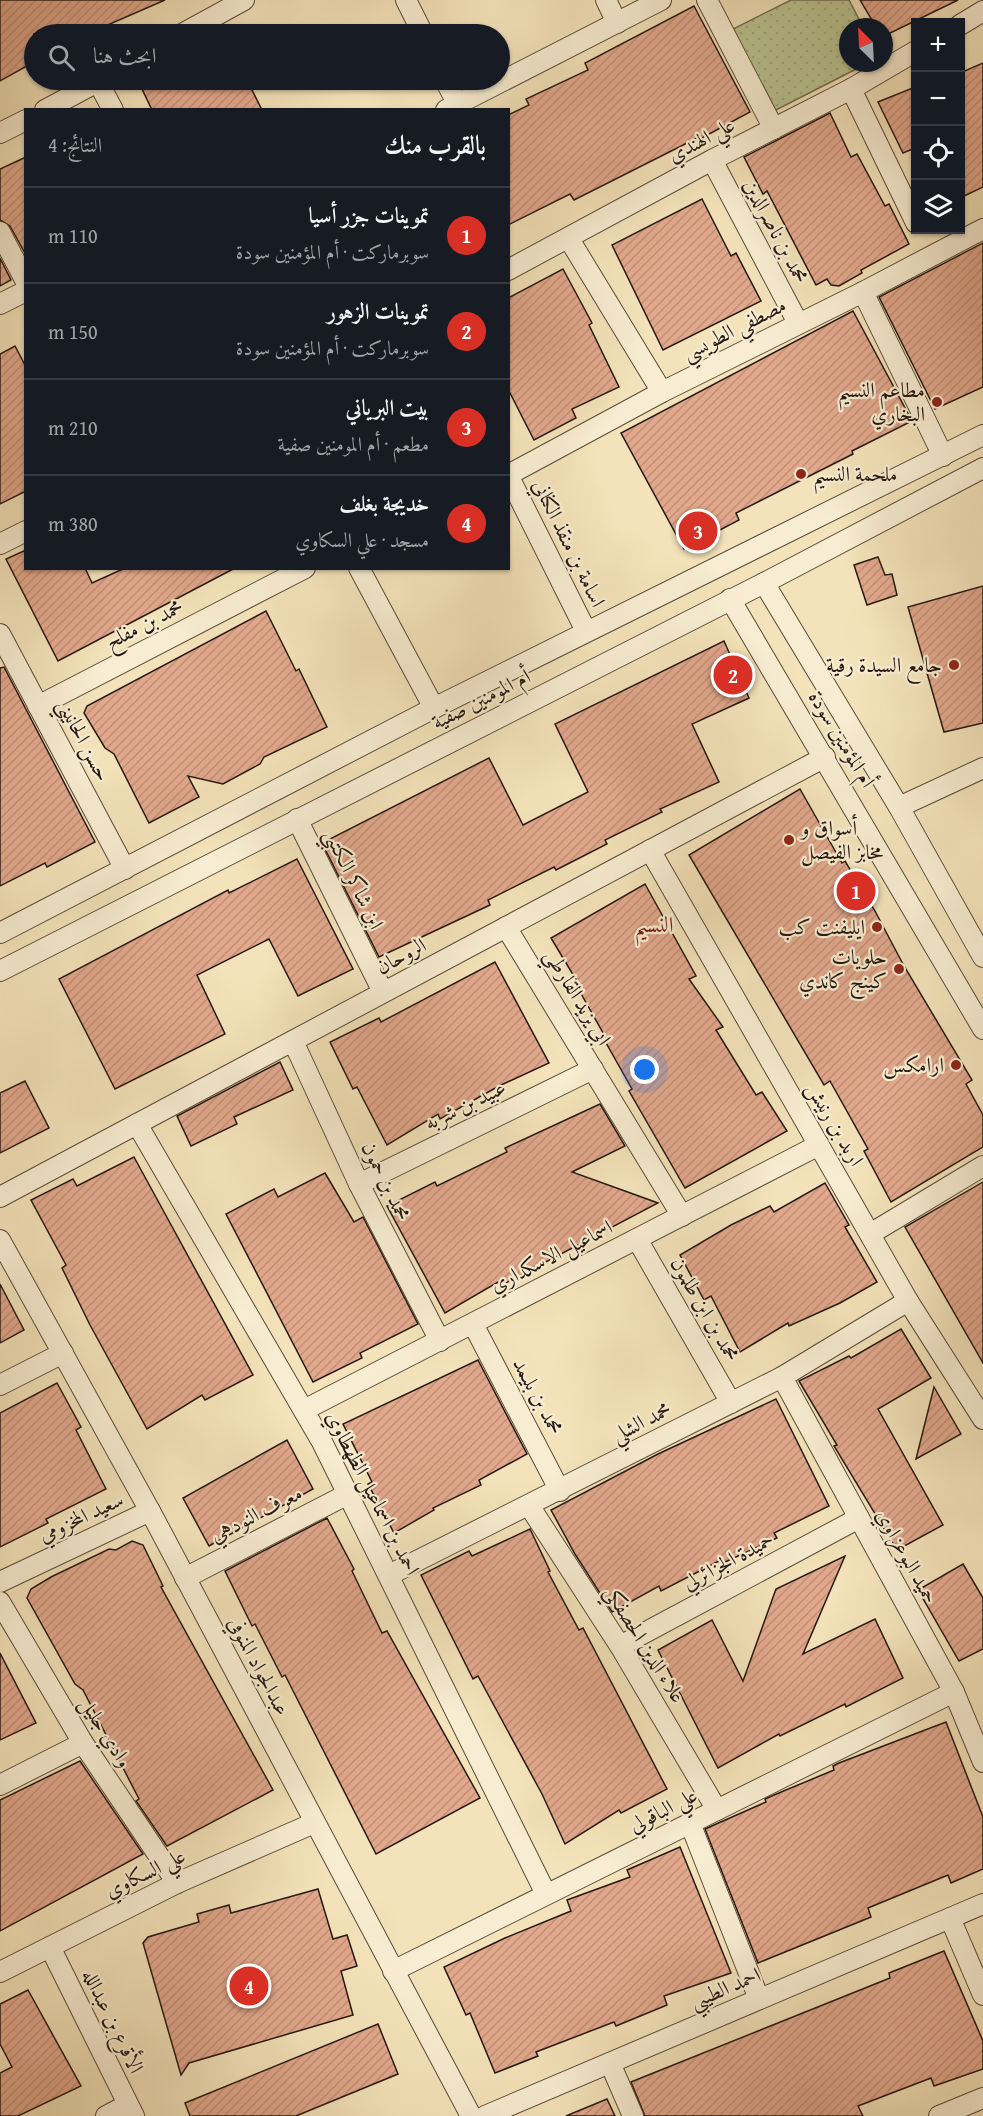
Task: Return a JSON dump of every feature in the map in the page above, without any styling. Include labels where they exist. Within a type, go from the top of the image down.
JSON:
[{"type":"street","points":[[200,24],[244,0]]},
{"type":"street","points":[[406,0],[418,24]]},
{"type":"street","points":[[606,0],[617,23]]},
{"type":"street","points":[[510,76],[661,0]]},
{"type":"street","points":[[707,0],[774,129]]},
{"type":"street","points":[[965,22],[983,11]]},
{"type":"street","name":"علي الهندي","points":[[510,269],[711,160],[851,90],[911,53]]},
{"type":"street","points":[[49,108],[82,90]]},
{"type":"street","points":[[103,90],[112,108]]},
{"type":"street","points":[[447,90],[451,106],[483,90]]},
{"type":"street","points":[[851,90],[911,215]]},
{"type":"street","points":[[0,133],[24,121]]},
{"type":"street","name":"محمد بن ناصرالدين","points":[[711,160],[798,323]]},
{"type":"street","name":"مصطفي الطويسي","points":[[510,474],[662,392],[863,292],[983,229]]},
{"type":"street","points":[[0,232],[24,278]]},
{"type":"street","points":[[921,234],[931,255]]},
{"type":"street","points":[[569,239],[662,392]]},
{"type":"street","points":[[0,304],[24,292]]},
{"type":"street","points":[[863,292],[943,456]]},
{"type":"street","name":"أم المومنين صفية","points":[[0,933],[434,708],[983,435]]},
{"type":"street","name":"أم المومنين صفية","points":[[0,971],[730,598],[764,583],[983,468]]},
{"type":"street","name":"اسامة بن منقذ الكناني","points":[[510,479],[586,631]]},
{"type":"street","points":[[0,544],[24,532]]},
{"type":"street","name":"محمد بن مفلح","points":[[38,706],[301,570]]},
{"type":"street","points":[[360,570],[434,708]]},
{"type":"street","name":"أم المؤمنين سودة","points":[[764,583],[980,946]]},
{"type":"street","name":"أم المؤمنين سودة","points":[[730,598],[983,1029]]},
{"type":"street","name":"حسن الحانيني","points":[[0,634],[125,869]]},
{"type":"street","name":"الروحان","points":[[0,1197],[825,757]]},
{"type":"street","points":[[899,807],[983,768]]},
{"type":"street","name":"ابن شاكر الكتبي","points":[[297,819],[383,992]]},
{"type":"street","name":"اربد بن رنيش","points":[[650,850],[908,1301],[983,1419]]},
{"type":"street","name":"ابي يزيد القارطي","points":[[506,927],[682,1216]]},
{"type":"street","name":"محمد بن حمون","points":[[293,1041],[358,1184],[441,1341]]},
{"type":"street","name":"عبيد بن شربه","points":[[358,1184],[593,1069]]},
{"type":"street","name":"احمد بن اسماعيل الطهطاوي","points":[[136,1124],[304,1410],[389,1575],[546,1894]]},
{"type":"street","name":"اسماعيل الاسكداري","points":[[304,1410],[819,1145]]},
{"type":"street","points":[[870,1234],[983,1166]]},
{"type":"street","name":"محمد بن ابن طلمون","points":[[637,1239],[731,1403]]},
{"type":"street","name":"عبدالجواد المنوفي","points":[[0,1240],[150,1510],[471,2116]]},
{"type":"street","name":"محمد الشلي","points":[[389,1575],[530,1507],[782,1377],[908,1301]]},
{"type":"street","name":"محمد بن بليمد","points":[[472,1324],[560,1491]]},
{"type":"street","points":[[0,1385],[63,1353]]},
{"type":"street","name":"حميد البوعزاوي","points":[[782,1377],[954,1692],[983,1762]]},
{"type":"street","name":"معرف النودهي","points":[[185,1578],[348,1494]]},
{"type":"street","name":"علاء الدين الحصفكي","points":[[530,1507],[620,1646],[717,1810]]},
{"type":"street","name":"سعيد المخزومي","points":[[0,1582],[150,1510]]},
{"type":"street","name":"حميدة الجزائرلي","points":[[620,1646],[859,1518]]},
{"type":"street","name":"وادي جليل","points":[[0,1602],[83,1743],[177,1883]]},
{"type":"street","name":"علي الباقولي","points":[[393,1971],[954,1692]]},
{"type":"street","points":[[0,1785],[83,1743]]},
{"type":"street","name":"علي السكاوي","points":[[0,1972],[177,1883],[314,1823]]},
{"type":"street","points":[[690,1823],[759,1999]]},
{"type":"street","name":"احمد الطيبي","points":[[485,2116],[983,1904]]},
{"type":"street","points":[[950,1918],[983,1995]]},
{"type":"street","name":"الأقرع بن عبدالله","points":[[50,1947],[130,2110]]},
{"type":"street","points":[[610,2063],[633,2116]]},
{"type":"street","points":[[939,2116],[983,2098]]},
{"type":"street","points":[[105,2116],[130,2110]]},
{"type":"green space","points":[[791,0],[849,0],[858,18],[839,18],[839,72],[850,72],[774,111],[733,29]]},
{"type":"building","points":[[0,0],[165,0],[110,24],[24,24],[24,68],[0,81]]},
{"type":"building","points":[[860,0],[958,0],[921,18],[911,18],[911,23],[893,32],[893,18],[871,18]]},
{"type":"building","points":[[694,6],[750,112],[574,200],[570,194],[510,224],[510,114],[529,105],[526,99],[588,70],[585,63]]},
{"type":"building","points":[[983,63],[983,187],[965,196],[965,72]]},
{"type":"building","points":[[911,89],[911,150],[903,153],[878,102]]},
{"type":"building","points":[[142,90],[252,90],[261,108],[151,108]]},
{"type":"building","points":[[830,113],[851,157],[857,154],[885,206],[889,204],[909,244],[861,270],[862,273],[839,286],[831,285],[827,279],[816,285],[767,191],[763,194],[744,157]]},
{"type":"building","points":[[24,158],[24,251],[10,226],[0,220],[0,169]]},
{"type":"building","points":[[702,199],[731,256],[736,253],[761,301],[663,350],[612,245]]},
{"type":"building","points":[[983,243],[983,387],[935,409],[879,297]]},
{"type":"building","points":[[0,258],[11,280],[0,286]]},
{"type":"building","points":[[563,269],[592,323],[589,325],[619,387],[572,409],[576,418],[534,440],[510,393],[510,297]]},
{"type":"building","points":[[853,311],[912,421],[852,451],[853,454],[736,513],[739,520],[684,549],[621,433]]},
{"type":"building","points":[[15,346],[24,363],[24,492],[0,504],[0,354]]},
{"type":"building","points":[[24,551],[24,570],[86,570],[92,583],[121,570],[231,570],[58,661],[6,559]]},
{"type":"building","points":[[878,557],[885,575],[892,574],[897,595],[867,605],[854,565]]},
{"type":"building","name":"جامع السيدة رقية","points":[[983,586],[983,723],[944,732],[908,607]]},
{"type":"building","points":[[266,611],[296,671],[299,669],[327,727],[264,757],[260,764],[223,784],[188,776],[199,797],[149,823],[114,754],[105,748],[84,713],[87,706]]},
{"type":"building","points":[[724,641],[749,698],[692,724],[719,782],[660,809],[662,812],[605,840],[607,844],[556,870],[554,867],[488,900],[490,905],[379,957],[322,843],[489,758],[523,825],[588,792],[555,724]]},
{"type":"building","points":[[4,667],[95,842],[47,867],[45,863],[0,886],[0,668]]},
{"type":"building","points":[[800,789],[842,863],[845,861],[875,911],[904,966],[972,1080],[966,1084],[983,1115],[983,1147],[891,1202],[864,1151],[868,1149],[830,1081],[824,1085],[689,855]]},
{"type":"building","points":[[297,859],[353,969],[298,996],[269,939],[197,975],[225,1034],[115,1089],[59,979],[228,890],[229,893]]},
{"type":"building","points":[[645,884],[696,976],[689,979],[723,1027],[716,1030],[756,1095],[762,1092],[787,1131],[685,1188],[629,1091],[632,1089],[579,990],[581,988],[551,938]]},
{"type":"building","points":[[495,962],[549,1063],[499,1086],[440,1119],[438,1114],[387,1145],[357,1087],[353,1089],[330,1042],[379,1018],[381,1022]]},
{"type":"building","points":[[280,1062],[293,1090],[234,1117],[237,1124],[191,1146],[177,1116]]},
{"type":"building","points":[[25,1081],[49,1128],[0,1153],[0,1093]]},
{"type":"building","points":[[600,1104],[625,1146],[572,1172],[658,1203],[500,1286],[498,1282],[445,1313],[387,1206],[435,1182],[437,1186],[507,1152],[505,1148]]},
{"type":"building","points":[[134,1157],[253,1375],[205,1400],[202,1395],[147,1429],[90,1325],[62,1268],[66,1265],[31,1200],[73,1179],[77,1186]]},
{"type":"building","points":[[325,1173],[354,1222],[363,1217],[418,1324],[360,1353],[362,1358],[313,1382],[226,1214],[274,1189],[278,1197]]},
{"type":"building","points":[[983,1182],[983,1363],[905,1227]]},
{"type":"building","points":[[825,1183],[849,1225],[845,1227],[877,1282],[840,1303],[789,1326],[788,1323],[740,1352],[711,1296],[704,1300],[680,1255],[731,1225],[770,1206],[774,1212]]},
{"type":"building","points":[[0,1284],[24,1330],[0,1343]]},
{"type":"building","points":[[901,1329],[931,1378],[878,1409],[943,1525],[897,1550],[834,1446],[837,1445],[799,1381],[849,1356],[851,1358]]},
{"type":"building","points":[[478,1360],[527,1454],[479,1480],[481,1485],[433,1508],[434,1510],[394,1533],[368,1484],[372,1482],[343,1424]]},
{"type":"building","points":[[57,1383],[81,1427],[76,1430],[106,1489],[46,1519],[48,1523],[0,1547],[0,1413]]},
{"type":"building","points":[[934,1387],[961,1434],[916,1459]]},
{"type":"building","points":[[776,1399],[829,1506],[774,1533],[777,1538],[723,1563],[721,1560],[661,1591],[659,1586],[612,1612],[575,1554],[551,1510],[658,1454]]},
{"type":"building","points":[[287,1440],[313,1489],[209,1546],[183,1498]]},
{"type":"building","points":[[327,1518],[354,1569],[352,1571],[382,1633],[387,1631],[480,1798],[376,1854],[285,1675],[282,1677],[255,1624],[252,1626],[225,1571]]},
{"type":"building","points":[[530,1529],[550,1571],[548,1572],[579,1630],[583,1628],[667,1789],[621,1813],[619,1810],[565,1844],[542,1794],[478,1676],[473,1679],[421,1575],[469,1551],[472,1556]]},
{"type":"building","points":[[132,1541],[143,1545],[163,1586],[161,1587],[273,1790],[167,1846],[136,1801],[139,1799],[83,1690],[75,1684],[27,1598],[31,1589],[51,1577],[109,1549],[116,1550]]},
{"type":"building","points":[[845,1556],[803,1654],[875,1619],[903,1678],[846,1707],[845,1704],[780,1736],[779,1734],[718,1768],[658,1650],[712,1620],[743,1681],[776,1589]]},
{"type":"building","points":[[963,1564],[983,1598],[983,1649],[959,1661],[918,1590]]},
{"type":"building","points":[[0,1653],[36,1723],[0,1740]]},
{"type":"building","points":[[946,1722],[983,1817],[983,1869],[951,1883],[948,1875],[868,1908],[871,1917],[758,1963],[705,1829],[766,1802],[765,1799],[834,1770],[833,1766],[839,1763]]},
{"type":"building","points":[[80,1761],[143,1854],[0,1931],[0,1800]]},
{"type":"building","points":[[680,1847],[731,1973],[664,1996],[667,2005],[616,2026],[614,2022],[536,2052],[538,2056],[495,2073],[470,2013],[466,2015],[444,1967],[505,1938],[571,1911],[567,1900],[630,1877],[627,1870]]},
{"type":"building","points":[[318,1889],[333,1939],[347,1935],[357,1966],[341,1971],[353,2015],[189,2063],[181,2075],[143,1943],[148,1937],[199,1922],[197,1914],[229,1905],[231,1913]]},
{"type":"building","points":[[944,1951],[983,2041],[983,2069],[934,2086],[931,2078],[858,2106],[863,2116],[645,2116],[631,2082],[890,1978],[889,1973]]},
{"type":"building","points":[[28,1990],[81,2086],[18,2116],[0,2116],[0,2073],[12,2067],[0,2044],[0,2004]]},
{"type":"building","points":[[378,2024],[398,2074],[296,2116],[190,2116],[185,2103]]},
{"type":"building","points":[[607,2099],[615,2116],[566,2116]]},
{"type":"place","name":"مطاعم النسيم البخاري","points":[[937,402]]},
{"type":"place","name":"ملحمة النسيم","points":[[801,474]]},
{"type":"place","name":"بيت البرياني","points":[[698,531]]},
{"type":"place","name":"جامع السيدة رقية","points":[[954,665]]},
{"type":"place","name":"تموينات الزهور","points":[[733,675]]},
{"type":"place","name":"أسواق و مخابز الفيصل","points":[[789,840]]},
{"type":"place","name":"تموينات جزر أسيا","points":[[856,891]]},
{"type":"place","name":"ايليفنت كب","points":[[877,927]]},
{"type":"place","name":"حلويات كينج كاندي","points":[[899,969]]},
{"type":"place","name":"ارامكس","points":[[956,1065]]},
{"type":"place","name":"خديجة بغلف","points":[[249,1986]]},
{"type":"district","name":"النسيم","points":[[654,924]]}]
